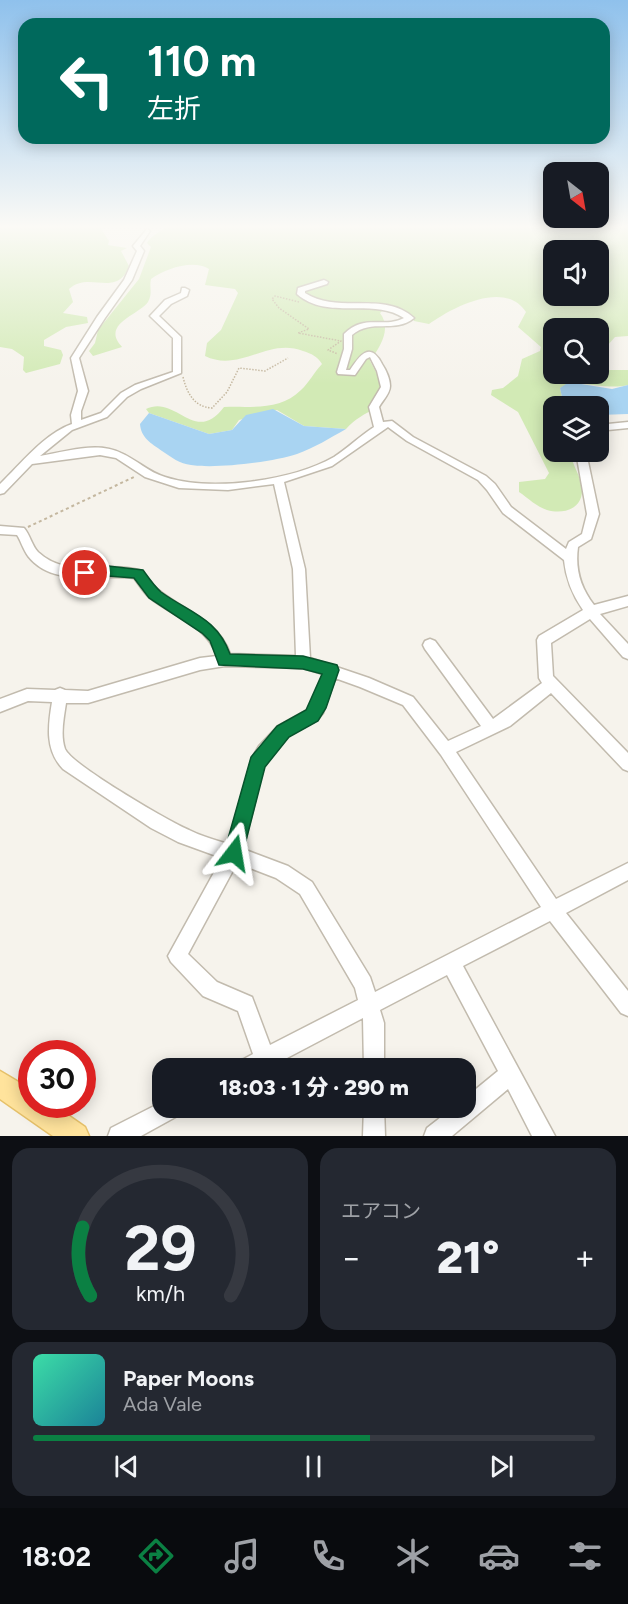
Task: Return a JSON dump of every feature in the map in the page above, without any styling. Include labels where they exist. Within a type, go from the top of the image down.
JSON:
[{"type":"main road","points":[[0,1084],[76,1136]]},
{"type":"street","points":[[77,424],[76,405],[83,394],[75,358],[130,278]]},
{"type":"street","points":[[324,282],[301,290],[305,297],[319,303],[390,308],[410,318],[393,323],[372,321],[348,334],[347,354],[340,370],[348,375],[367,354],[375,357],[386,389],[374,407],[379,427]]},
{"type":"street","points":[[0,490],[45,446],[77,424],[109,412],[124,395],[138,387],[177,373],[177,337],[154,316],[157,310],[184,294],[185,290]]},
{"type":"street","points":[[32,461],[110,452],[144,472],[165,481],[204,487],[278,480],[342,457],[379,427],[389,423],[410,439],[482,478],[507,510],[569,557]]},
{"type":"street","points":[[609,427],[628,425]]},
{"type":"street","points":[[583,462],[593,514],[587,536],[573,545],[569,557],[572,582],[592,612],[628,653]]},
{"type":"street","points":[[278,480],[299,569],[303,662]]},
{"type":"street","points":[[0,530],[20,531],[35,557],[60,572],[68,574],[108,571],[138,574],[154,594],[207,628],[217,638],[225,660]]},
{"type":"street","points":[[628,601],[592,612],[544,640],[546,678],[628,764]]},
{"type":"street","points":[[430,645],[491,728]]},
{"type":"street","points":[[0,706],[27,695],[60,694],[88,697],[200,664],[225,660],[303,662],[331,670],[408,701],[446,750],[553,910],[628,1006]]},
{"type":"street","points":[[265,1058],[245,1004],[210,989],[177,956],[234,853],[257,763],[283,731],[312,715],[318,708],[331,670]]},
{"type":"street","points":[[446,750],[505,721],[551,684]]},
{"type":"street","points":[[60,694],[56,736],[62,759],[151,820],[196,842],[234,853],[296,880],[306,888],[363,984],[371,1005],[374,1023],[374,1058]]},
{"type":"street","points":[[267,1058],[628,871]]},
{"type":"street","points":[[451,963],[509,1075],[544,1136]]},
{"type":"street","points":[[435,1136],[509,1075]]},
{"type":"street","points":[[119,1136],[153,1118]]},
{"type":"street","points":[[374,1118],[374,1136]]},
{"type":"path","points":[[319,303],[284,300],[276,296],[272,299],[309,330],[298,333],[338,340],[340,343],[328,350],[347,354]]},
{"type":"path","points":[[177,373],[182,375],[194,403],[199,407],[212,408],[227,392],[239,369],[266,372],[288,358]]},
{"type":"path","points":[[20,531],[51,516],[66,512],[144,472]]},
{"type":"green space","points":[[0,278],[121,278],[110,283],[85,282],[69,289],[73,302],[63,313],[87,317],[88,323],[66,327],[44,340],[44,346],[61,350],[63,355],[60,364],[26,373],[23,370],[24,357],[12,349],[0,347]]},
{"type":"green space","points":[[139,278],[153,278],[148,302],[117,328],[115,334],[122,347],[93,356],[89,351],[95,343],[98,330]]},
{"type":"green space","points":[[207,278],[543,278],[543,306],[609,306],[609,278],[628,278],[628,336],[615,337],[609,344],[609,318],[543,318],[543,384],[574,384],[560,388],[562,396],[543,396],[543,461],[518,412],[491,395],[492,390],[503,388],[518,376],[522,359],[540,351],[541,347],[518,327],[526,312],[517,302],[505,298],[492,297],[464,304],[429,324],[414,321],[411,314],[388,305],[380,313],[385,332],[370,361],[384,391],[384,399],[381,405],[346,429],[304,426],[277,410],[239,420],[232,430],[209,434],[149,413],[146,409],[157,406],[167,408],[194,421],[204,422],[214,418],[224,407],[255,407],[275,404],[293,397],[307,384],[322,364],[312,354],[290,348],[278,348],[230,360],[218,360],[205,356],[207,343],[221,330],[238,293],[235,289],[205,285]]},
{"type":"green space","points":[[609,370],[628,370],[628,385],[583,384],[609,384]]},
{"type":"green space","points":[[543,462],[572,462],[582,487],[582,494],[577,505],[567,510],[547,510],[519,492],[519,482],[545,479],[549,473]]},
{"type":"water","points":[[566,384],[612,389],[628,385],[628,414],[609,415],[609,396],[562,396],[560,388]]},
{"type":"water","points":[[273,409],[304,426],[346,429],[310,449],[287,457],[244,464],[202,466],[176,460],[150,443],[144,437],[140,424],[149,413],[209,434],[232,430],[246,415]]},
{"type":"route","points":[[85,573],[108,571],[138,574],[154,594],[207,628],[217,638],[225,660],[303,662],[331,670],[318,708],[303,722],[283,731],[276,737],[257,763],[234,853]]}]
